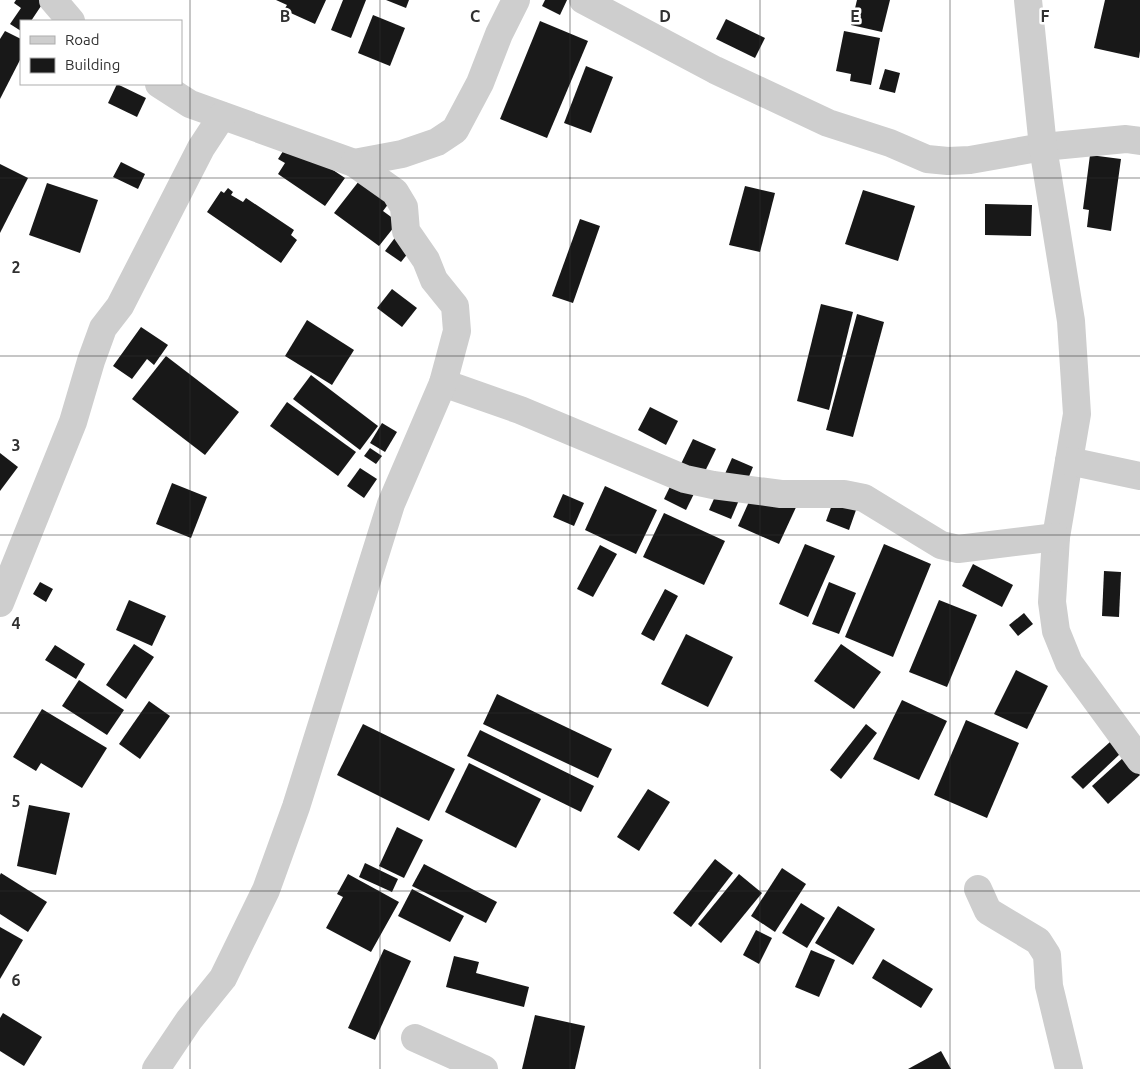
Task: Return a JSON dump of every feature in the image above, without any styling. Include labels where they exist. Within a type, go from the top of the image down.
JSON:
[{"type":"street","points":[[53,0],[70,20]]},
{"type":"street","points":[[354,163],[402,154],[436,142],[455,130],[480,83],[499,34],[516,0]]},
{"type":"street","points":[[583,0],[715,70],[828,123],[890,143],[927,159],[948,161],[970,160],[1043,147],[1126,139],[1140,141]]},
{"type":"street","points":[[1028,0],[1043,147],[1071,321],[1077,414],[1056,537],[1052,602],[1056,631],[1069,663],[1140,760]]},
{"type":"street","points":[[156,1069],[189,1020],[223,978],[266,890],[296,807],[391,504],[443,383],[457,331],[456,306],[434,280],[426,260],[406,231],[404,207],[395,192],[354,163],[190,104],[161,85]]},
{"type":"street","points":[[0,603],[72,422],[103,328],[120,306],[201,148],[222,116]]},
{"type":"street","points":[[443,383],[520,410],[685,479],[713,486],[781,494],[844,494],[864,498],[941,545],[958,549],[1056,537]]},
{"type":"street","points":[[1069,461],[1140,476]]},
{"type":"street","points":[[978,890],[988,911],[1038,941],[1047,955],[1049,986],[1069,1069]]},
{"type":"street","points":[[414,1038],[484,1069]]},
{"type":"building","points":[[16,0],[45,0],[32,20],[20,20],[20,30],[10,24],[21,8],[14,3]]},
{"type":"building","points":[[276,0],[326,0],[315,24],[284,10],[287,5]]},
{"type":"building","points":[[343,0],[366,0],[351,38],[331,30]]},
{"type":"building","points":[[386,0],[409,0],[406,8]]},
{"type":"building","points":[[545,0],[567,0],[560,15],[542,6]]},
{"type":"building","points":[[857,0],[890,0],[882,32],[851,25]]},
{"type":"building","points":[[1105,0],[1140,0],[1139,58],[1094,48]]},
{"type":"building","points":[[373,15],[405,28],[390,66],[358,53]]},
{"type":"building","points":[[726,19],[765,38],[755,58],[716,39]]},
{"type":"building","points":[[540,21],[588,41],[547,138],[500,119]]},
{"type":"building","points":[[5,31],[20,38],[20,60],[0,99],[0,39]]},
{"type":"building","points":[[844,31],[880,38],[871,85],[850,81],[851,74],[836,71]]},
{"type":"building","points":[[586,66],[613,77],[591,133],[564,123]]},
{"type":"building","points":[[885,69],[900,73],[895,93],[879,89]]},
{"type":"building","points":[[117,85],[146,98],[137,117],[108,103]]},
{"type":"building","points":[[287,145],[297,146],[345,178],[325,206],[278,174],[285,163],[278,159]]},
{"type":"building","points":[[1090,155],[1121,159],[1111,231],[1087,227],[1089,210],[1083,209]]},
{"type":"building","points":[[121,162],[145,174],[138,189],[113,177]]},
{"type":"building","points":[[0,164],[28,178],[0,233]]},
{"type":"building","points":[[359,181],[389,203],[383,211],[398,222],[379,246],[334,213]]},
{"type":"building","points":[[47,183],[98,200],[80,253],[29,235]]},
{"type":"building","points":[[745,186],[775,193],[760,252],[729,245]]},
{"type":"building","points":[[228,188],[233,192],[231,195],[243,202],[246,198],[294,230],[291,235],[297,240],[281,263],[207,212],[221,191],[224,193]]},
{"type":"building","points":[[863,190],[915,206],[898,261],[845,244]]},
{"type":"building","points":[[985,204],[1032,205],[1031,236],[985,235]]},
{"type":"building","points":[[580,219],[600,226],[573,303],[552,296]]},
{"type":"building","points":[[397,235],[413,247],[401,262],[385,251]]},
{"type":"building","points":[[392,289],[417,308],[402,327],[377,308]]},
{"type":"building","points":[[821,304],[853,312],[829,410],[797,401]]},
{"type":"building","points":[[857,314],[884,322],[853,437],[826,430]]},
{"type":"building","points":[[307,320],[354,350],[332,385],[285,356]]},
{"type":"building","points":[[141,327],[168,345],[154,365],[147,359],[132,379],[113,366]]},
{"type":"building","points":[[166,356],[239,412],[205,455],[132,399]]},
{"type":"building","points":[[311,375],[378,426],[360,450],[293,399]]},
{"type":"building","points":[[287,402],[356,452],[338,476],[270,426]]},
{"type":"building","points":[[650,407],[678,421],[666,445],[638,430]]},
{"type":"building","points":[[382,423],[397,432],[385,452],[370,443]]},
{"type":"building","points":[[693,439],[716,449],[686,510],[664,499]]},
{"type":"building","points":[[370,448],[382,456],[376,464],[364,456]]},
{"type":"building","points":[[0,453],[18,467],[0,491]]},
{"type":"building","points":[[732,458],[753,467],[731,519],[709,510]]},
{"type":"building","points":[[360,468],[377,479],[364,498],[347,486]]},
{"type":"building","points":[[172,483],[207,497],[191,538],[156,524]]},
{"type":"building","points":[[757,484],[798,503],[779,544],[738,526]]},
{"type":"building","points":[[605,486],[657,510],[636,554],[585,530]]},
{"type":"building","points":[[563,494],[584,503],[574,526],[553,517]]},
{"type":"building","points":[[833,502],[856,510],[849,530],[826,521]]},
{"type":"building","points":[[664,513],[725,541],[704,585],[643,557]]},
{"type":"building","points":[[805,544],[835,556],[808,617],[779,604]]},
{"type":"building","points":[[884,544],[931,564],[893,657],[845,637]]},
{"type":"building","points":[[600,545],[617,554],[593,597],[577,589]]},
{"type":"building","points":[[973,564],[1013,585],[1002,607],[962,586]]},
{"type":"building","points":[[1104,571],[1121,572],[1119,617],[1102,616]]},
{"type":"building","points":[[40,582],[53,589],[46,602],[33,594]]},
{"type":"building","points":[[829,582],[856,593],[839,634],[812,624]]},
{"type":"building","points":[[665,589],[678,596],[654,641],[641,634]]},
{"type":"building","points":[[129,600],[166,616],[152,646],[116,630]]},
{"type":"building","points":[[939,600],[977,615],[947,687],[909,672]]},
{"type":"building","points":[[1024,613],[1033,624],[1018,636],[1009,625]]},
{"type":"building","points":[[686,634],[733,657],[708,707],[661,684]]},
{"type":"building","points":[[134,644],[154,657],[126,699],[106,685]]},
{"type":"building","points":[[841,644],[881,672],[854,709],[814,681]]},
{"type":"building","points":[[55,645],[85,664],[76,679],[45,660]]},
{"type":"building","points":[[1016,670],[1048,686],[1027,729],[994,714]]},
{"type":"building","points":[[79,680],[124,710],[107,735],[62,706]]},
{"type":"building","points":[[497,694],[612,749],[598,778],[483,724]]},
{"type":"building","points":[[902,700],[947,721],[919,780],[873,759]]},
{"type":"building","points":[[149,701],[170,716],[140,759],[119,744]]},
{"type":"building","points":[[42,709],[107,748],[82,788],[41,763],[36,771],[13,757]]},
{"type":"building","points":[[966,720],[1019,743],[987,818],[934,795]]},
{"type":"building","points":[[363,724],[455,769],[429,821],[337,775]]},
{"type":"building","points":[[866,724],[877,733],[841,779],[830,770]]},
{"type":"building","points":[[480,730],[594,786],[581,812],[467,756]]},
{"type":"building","points":[[1110,742],[1121,753],[1083,789],[1071,777]]},
{"type":"building","points":[[1124,757],[1140,775],[1108,804],[1092,786]]},
{"type":"building","points":[[469,763],[541,799],[516,848],[445,812]]},
{"type":"building","points":[[648,789],[670,802],[639,851],[617,837]]},
{"type":"building","points":[[29,805],[70,813],[56,875],[17,866]]},
{"type":"building","points":[[397,827],[423,840],[404,878],[379,866]]},
{"type":"building","points":[[715,859],[733,873],[691,927],[673,913]]},
{"type":"building","points":[[365,863],[398,879],[392,892],[359,877]]},
{"type":"building","points":[[424,864],[497,902],[486,923],[412,886]]},
{"type":"building","points":[[782,868],[806,884],[775,932],[751,916]]},
{"type":"building","points":[[1,873],[47,902],[28,932],[0,914]]},
{"type":"building","points":[[348,874],[399,902],[371,952],[326,928],[343,897],[337,894]]},
{"type":"building","points":[[739,874],[762,893],[721,943],[698,924]]},
{"type":"building","points":[[412,889],[464,916],[450,942],[398,916]]},
{"type":"building","points":[[801,903],[825,918],[807,948],[782,933]]},
{"type":"building","points":[[838,906],[875,929],[853,965],[815,943]]},
{"type":"building","points":[[0,927],[23,940],[0,979]]},
{"type":"building","points":[[756,930],[772,938],[759,964],[743,955]]},
{"type":"building","points":[[384,949],[411,961],[375,1040],[348,1028]]},
{"type":"building","points":[[811,950],[835,960],[819,997],[795,987]]},
{"type":"building","points":[[454,956],[479,962],[476,973],[529,987],[524,1007],[446,987]]},
{"type":"building","points":[[883,959],[933,989],[921,1008],[872,978]]},
{"type":"building","points":[[3,1013],[42,1037],[24,1066],[0,1051],[0,1018]]},
{"type":"building","points":[[535,1015],[585,1026],[575,1069],[522,1069]]},
{"type":"building","points":[[941,1051],[951,1069],[908,1069]]}]
